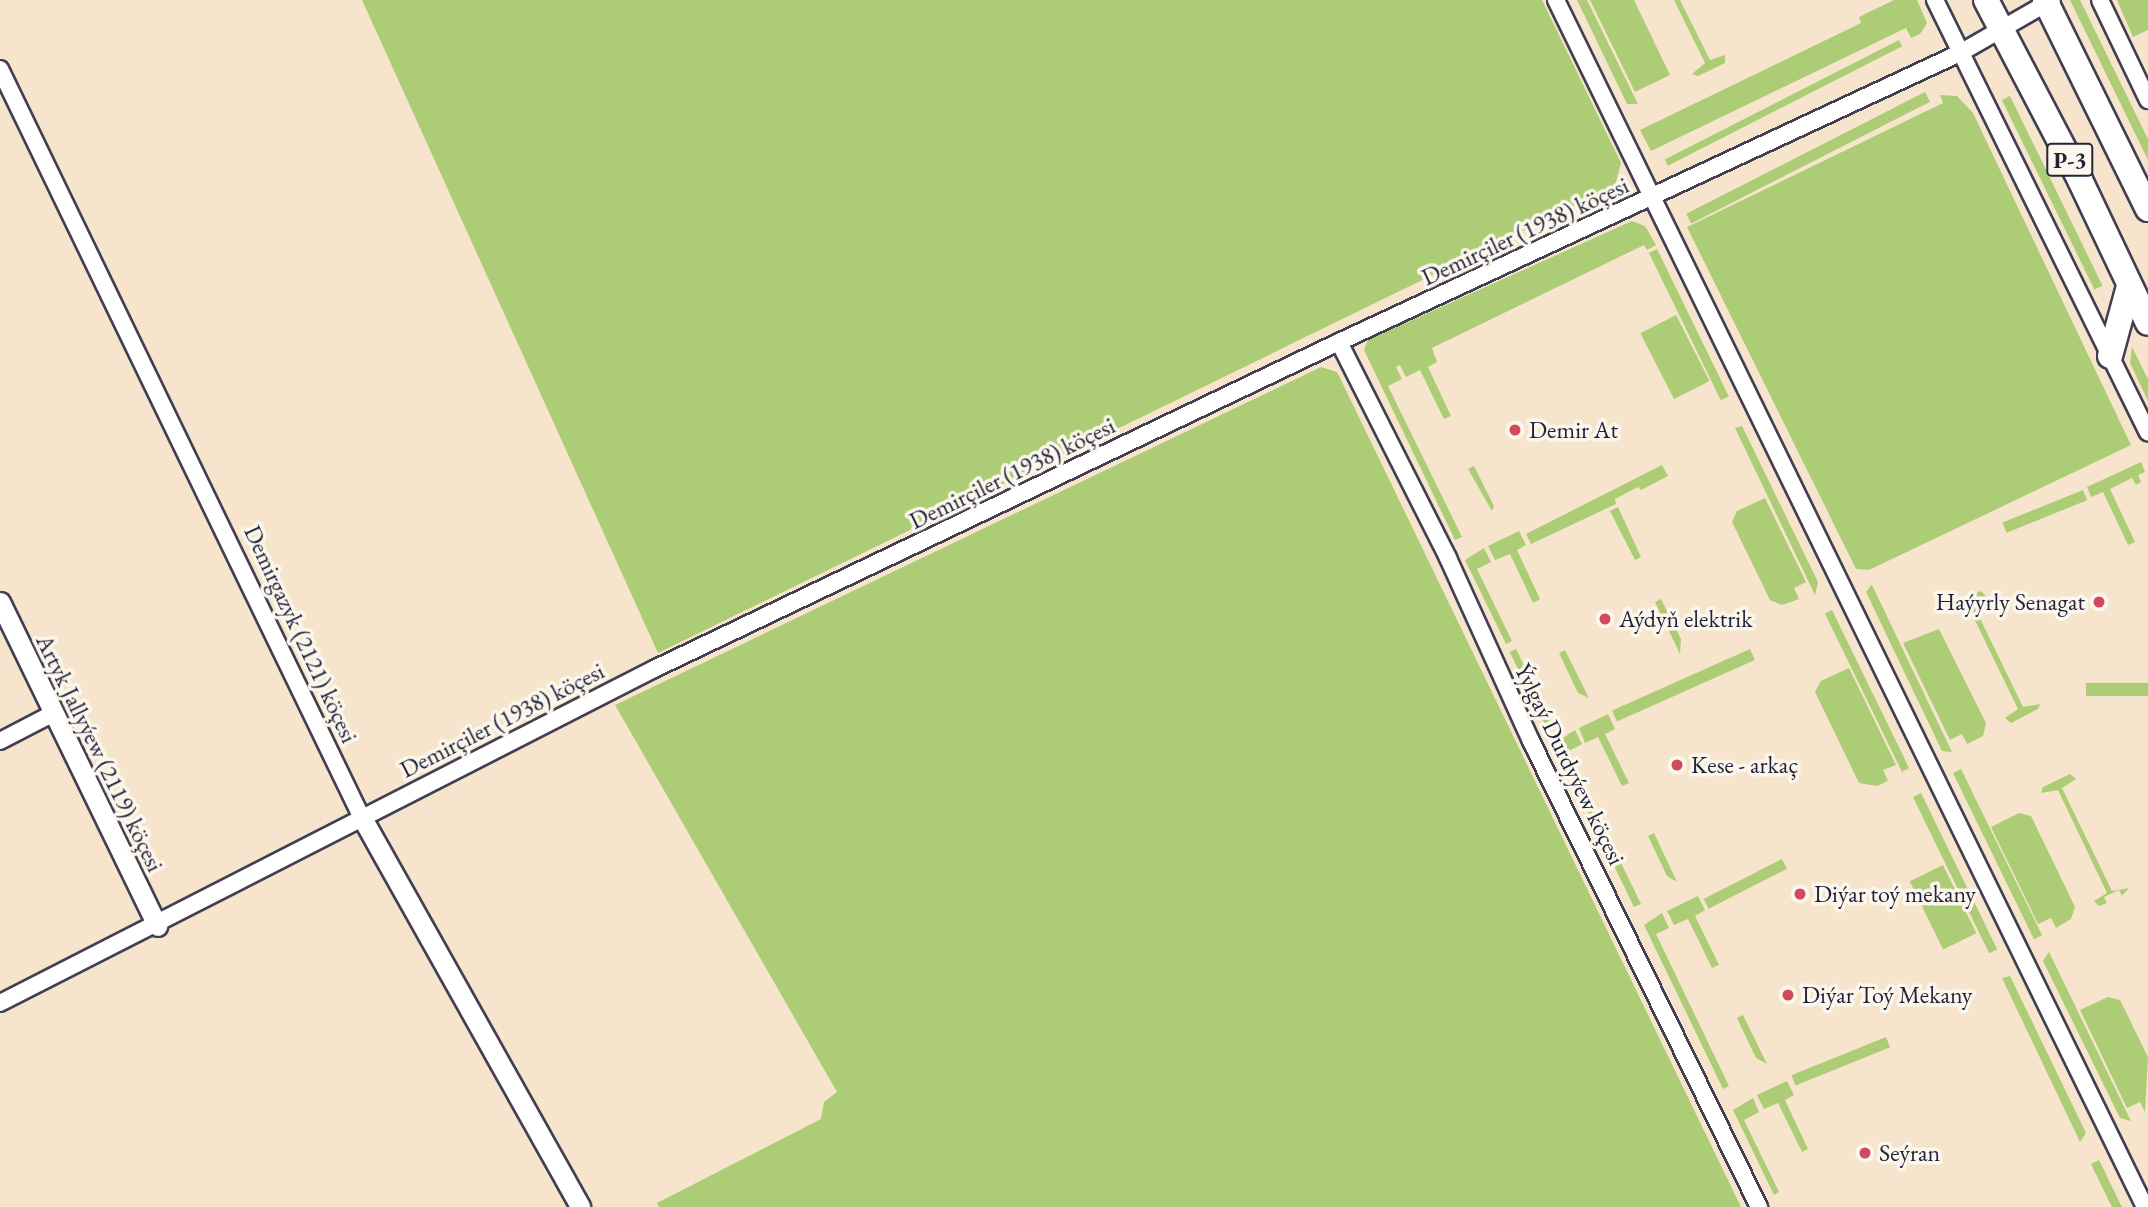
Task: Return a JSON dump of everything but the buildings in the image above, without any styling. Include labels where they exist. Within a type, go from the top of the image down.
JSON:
[{"type":"highway","name":"P-3","points":[[1986,0],[2080,180],[2148,323]]},
{"type":"highway","name":"P-3","points":[[2048,1],[2148,209]]},
{"type":"highway","points":[[2110,355],[2129,286]]},
{"type":"street","points":[[1556,0],[2145,1207]]},
{"type":"street","points":[[1935,0],[2148,432]]},
{"type":"street","points":[[2100,0],[2148,100]]},
{"type":"street","name":"Demirçiler (1938) köçesi","points":[[0,1003],[157,926],[361,816],[654,669],[1339,342],[1960,53],[2048,1]]},
{"type":"street","name":"Demirgazyk (2121) köçesi","points":[[0,69],[361,816],[580,1207]]},
{"type":"street","name":"Ýylgaý Durdyýew köçesi","points":[[1339,342],[1448,558],[1531,741],[1759,1207]]},
{"type":"street","name":"Artyk Jallyýew (2119) köçesi","points":[[0,602],[157,926]]},
{"type":"street","points":[[0,741],[54,713]]},
{"type":"green space","points":[[362,0],[1542,0],[1621,163],[1615,186],[658,653]]},
{"type":"green space","points":[[1577,0],[1587,0],[1638,104],[1627,104]]},
{"type":"green space","points":[[1590,0],[1634,0],[1670,75],[1635,92]]},
{"type":"green space","points":[[1674,0],[1680,0],[1710,60],[1725,55],[1725,63],[1698,76],[1692,74],[1705,63]]},
{"type":"green space","points":[[1894,0],[1917,0],[1927,23],[1920,34],[1911,38],[1906,28],[1651,151],[1640,130],[1861,23],[1859,17]]},
{"type":"green space","points":[[2070,0],[2080,0],[2148,139],[2148,160]]},
{"type":"green space","points":[[2117,0],[2148,0],[2148,30],[2133,37]]},
{"type":"green space","points":[[1899,40],[1902,46],[1668,166],[1665,159]]},
{"type":"green space","points":[[1925,92],[1930,102],[1691,223],[1686,214]]},
{"type":"green space","points":[[1940,95],[1957,96],[1973,113],[2131,445],[1869,570],[1856,569],[1687,227],[1943,103]]},
{"type":"green space","points":[[2010,96],[2102,286],[2094,290],[2002,100]]},
{"type":"green space","points":[[1632,221],[1645,226],[1656,245],[1647,250],[1644,245],[1432,348],[1437,362],[1428,367],[1451,416],[1444,419],[1420,370],[1406,377],[1400,365],[1396,367],[1402,379],[1388,386],[1462,537],[1455,540],[1364,350],[1368,340]]},
{"type":"green space","points":[[1657,249],[1729,396],[1721,400],[1649,253]]},
{"type":"green space","points":[[1676,315],[1710,381],[1674,399],[1640,333]]},
{"type":"green space","points":[[2132,347],[2148,379],[2148,401],[2130,363]]},
{"type":"green space","points":[[1321,367],[1337,372],[1341,380],[1741,1207],[659,1207],[657,1203],[821,1119],[824,1102],[837,1092],[615,705]]},
{"type":"green space","points":[[1742,426],[1818,582],[1815,595],[1735,428]]},
{"type":"green space","points":[[2141,462],[2145,472],[2138,475],[2141,482],[2136,485],[2132,478],[2110,489],[2135,542],[2128,545],[2103,492],[2091,497],[2087,487]]},
{"type":"green space","points":[[1662,465],[1668,476],[1641,490],[1638,487],[1615,499],[1616,504],[1531,544],[1526,534]]},
{"type":"green space","points":[[1474,466],[1494,506],[1492,511],[1468,469]]},
{"type":"green space","points":[[2083,490],[2087,500],[2006,533],[2002,523]]},
{"type":"green space","points":[[1765,498],[1806,582],[1794,588],[1799,599],[1782,605],[1770,600],[1732,522],[1737,511]]},
{"type":"green space","points":[[1618,507],[1641,557],[1635,560],[1610,511]]},
{"type":"green space","points":[[1519,531],[1526,545],[1517,550],[1540,599],[1533,603],[1510,554],[1495,560],[1488,546]]},
{"type":"green space","points":[[1484,548],[1491,562],[1477,569],[1512,641],[1506,644],[1465,560]]},
{"type":"green space","points":[[1871,585],[1952,752],[1942,751],[1866,592]]},
{"type":"green space","points":[[1981,591],[1986,596],[1973,604],[2023,707],[2040,704],[2038,709],[2011,723],[2005,718],[2018,709],[1968,606],[1951,609],[1953,604]]},
{"type":"green space","points":[[1661,599],[1681,639],[1680,654],[1655,602]]},
{"type":"green space","points":[[1832,610],[1909,768],[1902,772],[1825,614]]},
{"type":"green space","points":[[1939,629],[1986,723],[1983,736],[1967,744],[1962,734],[1950,740],[1903,643]]},
{"type":"green space","points":[[1516,649],[1551,721],[1545,724],[1510,652]]},
{"type":"green space","points":[[1750,649],[1755,660],[1617,721],[1612,710]]},
{"type":"green space","points":[[1565,650],[1589,698],[1578,693],[1559,653]]},
{"type":"green space","points":[[1849,668],[1896,765],[1883,770],[1888,781],[1877,786],[1859,783],[1815,692],[1821,681]]},
{"type":"green space","points":[[2086,683],[2148,683],[2148,696],[2086,696]]},
{"type":"green space","points":[[1608,714],[1615,729],[1605,734],[1629,783],[1622,786],[1598,737],[1585,743],[1579,728]]},
{"type":"green space","points":[[1575,730],[1582,744],[1567,752],[1641,904],[1634,907],[1555,743]]},
{"type":"green space","points":[[1961,769],[2042,935],[2034,939],[1953,773]]},
{"type":"green space","points":[[2070,774],[2076,779],[2062,788],[2112,891],[2129,888],[2122,896],[2119,890],[2104,897],[2107,903],[2099,906],[2094,901],[2107,893],[2058,790],[2041,793],[2043,787]]},
{"type":"green space","points":[[1921,793],[1997,949],[1989,953],[1913,797]]},
{"type":"green space","points":[[2019,813],[2031,816],[2075,907],[2071,919],[2056,928],[2051,918],[2038,924],[1991,827]]},
{"type":"green space","points":[[1654,833],[1677,882],[1667,876],[1648,836]]},
{"type":"green space","points":[[1782,859],[1787,869],[1709,909],[1704,899]]},
{"type":"green space","points":[[1943,865],[1976,933],[1943,950],[1910,881]]},
{"type":"green space","points":[[1698,896],[1705,910],[1695,916],[1719,965],[1712,968],[1688,919],[1674,925],[1667,911]]},
{"type":"green space","points":[[1662,913],[1669,928],[1656,934],[1729,1086],[1723,1089],[1644,925]]},
{"type":"green space","points":[[2049,952],[2131,1121],[2120,1118],[2043,961]]},
{"type":"green space","points":[[2010,976],[2086,1133],[2080,1142],[2002,978]]},
{"type":"green space","points":[[2108,997],[2120,1000],[2148,1057],[2145,1112],[2140,1102],[2127,1108],[2080,1010]]},
{"type":"green space","points":[[1743,1015],[1767,1064],[1756,1058],[1737,1018]]},
{"type":"green space","points":[[1886,1037],[1890,1047],[1796,1085],[1791,1075]]},
{"type":"green space","points":[[1787,1081],[1794,1095],[1785,1100],[1808,1149],[1802,1152],[1778,1103],[1764,1109],[1757,1095]]},
{"type":"green space","points":[[1753,1098],[1759,1112],[1744,1120],[1779,1192],[1774,1195],[1733,1110]]},
{"type":"green space","points":[[2099,1160],[2122,1207],[2112,1207],[2091,1164]]},
{"type":"place","name":"Demir At","points":[[1515,430]]},
{"type":"place","name":"Haýyrly Senagat","points":[[2099,602]]},
{"type":"place","name":"Aýdyň elektrik","points":[[1605,619]]},
{"type":"place","name":"Kese - arkaç","points":[[1677,765]]},
{"type":"place","name":"Diýar toý mekany","points":[[1800,894]]},
{"type":"place","name":"Diýar Toý Mekany","points":[[1788,995]]},
{"type":"place","name":"Seýran","points":[[1865,1153]]}]
